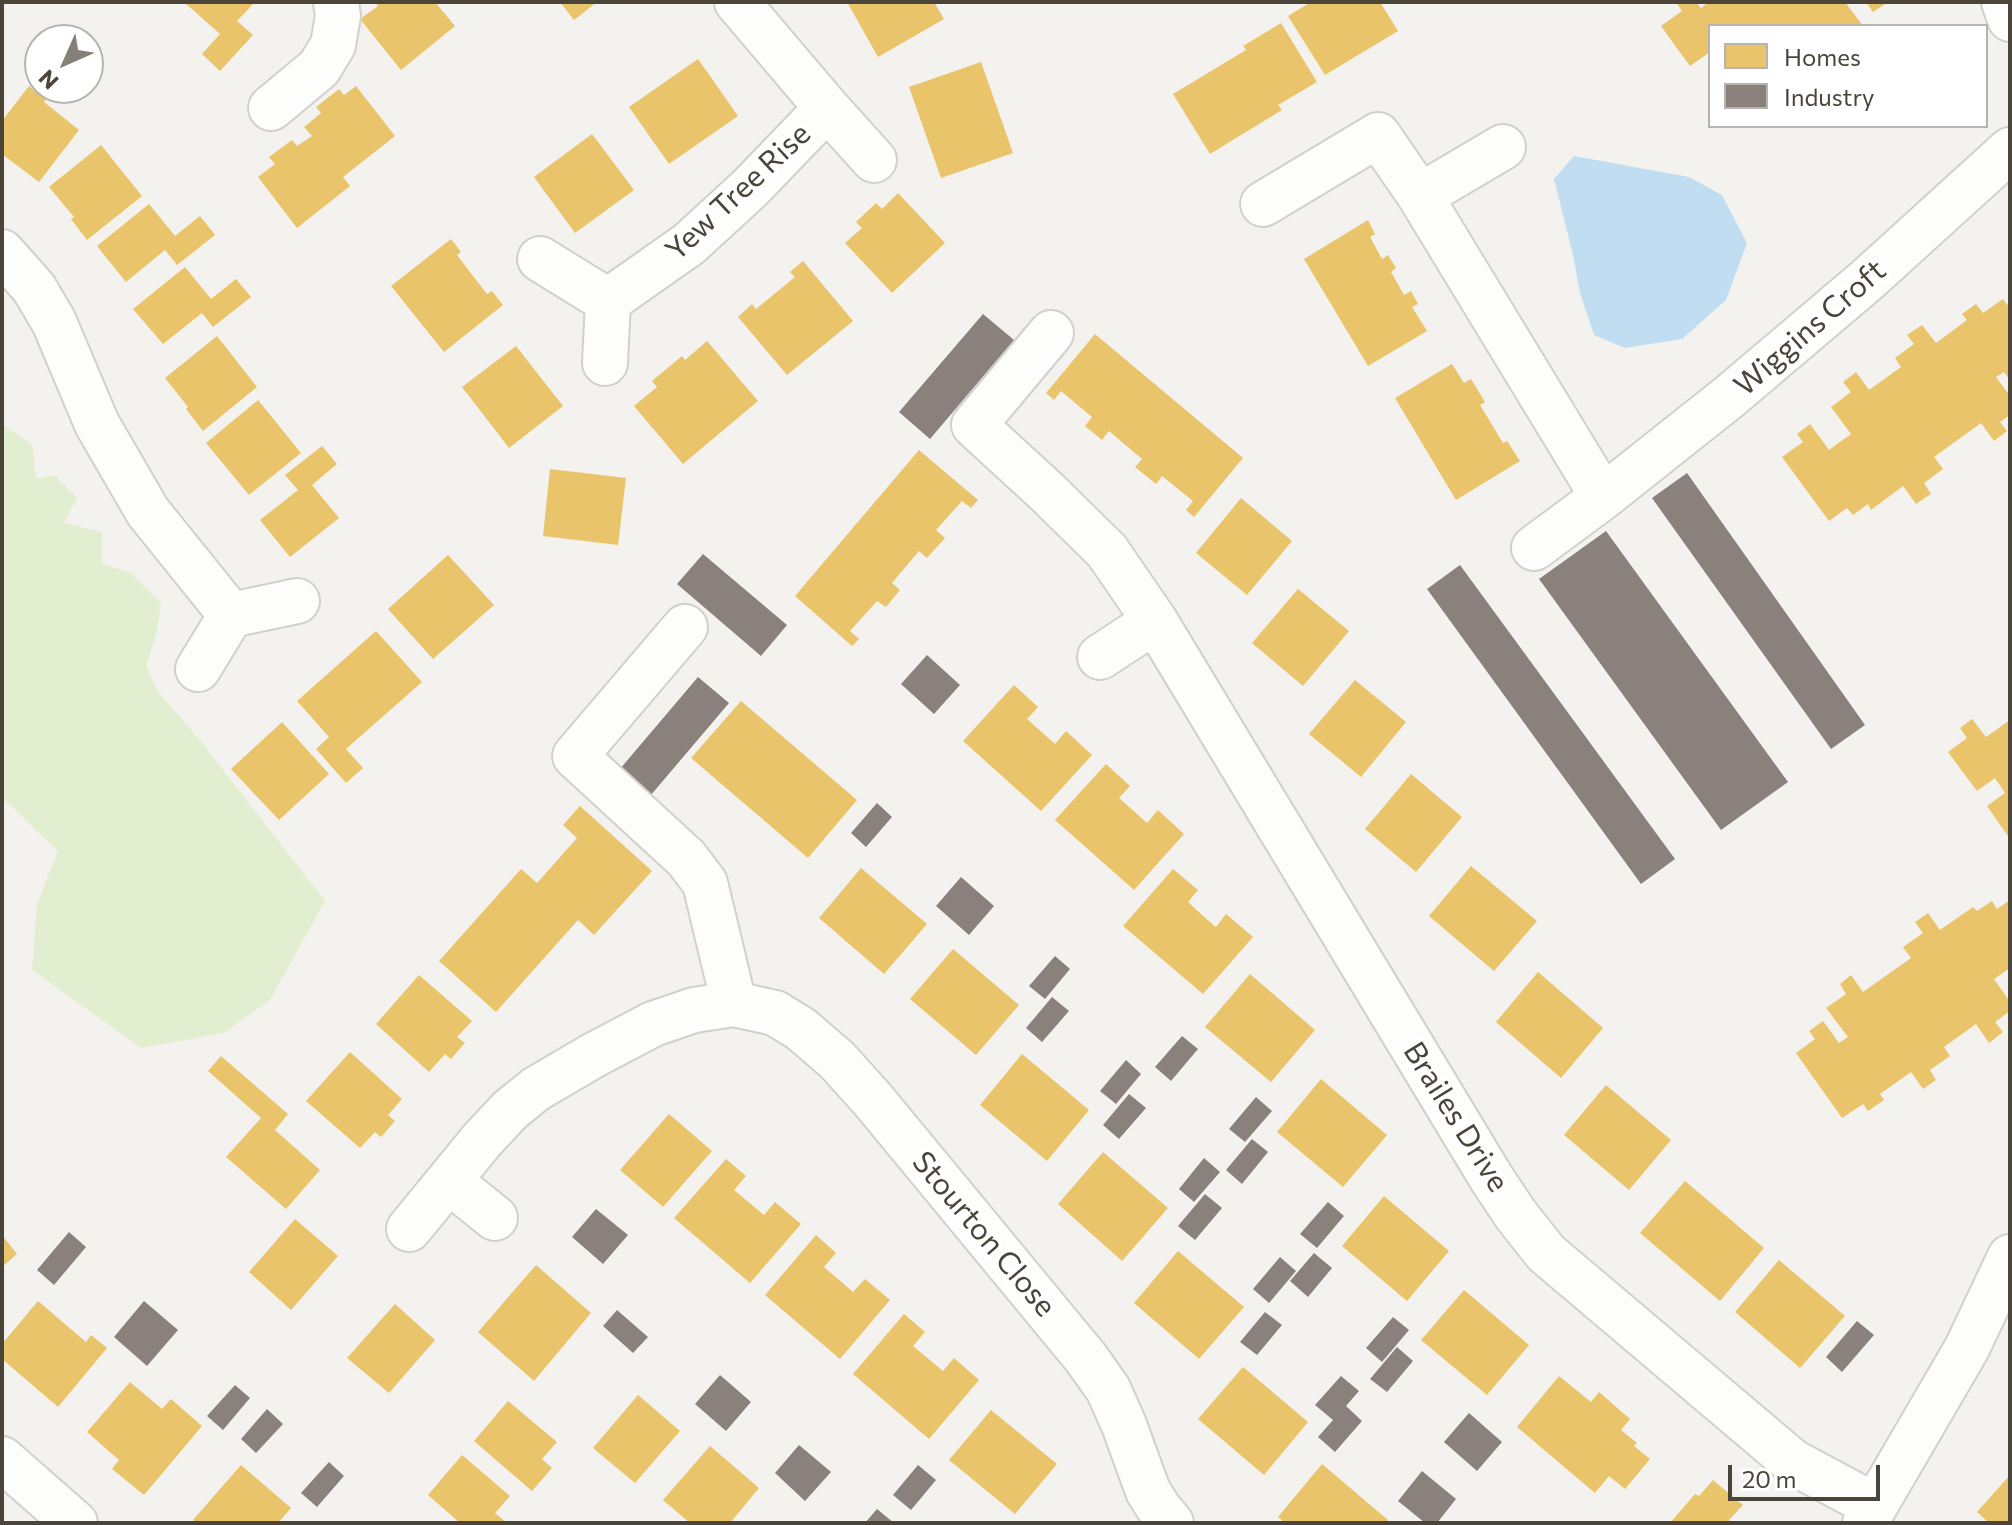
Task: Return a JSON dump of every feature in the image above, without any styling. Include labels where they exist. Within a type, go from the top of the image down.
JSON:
[{"type":"street","points":[[271,108],[319,68],[333,45],[338,16],[336,2]]},
{"type":"street","name":"Yew Tree Rise","points":[[737,2],[874,160]]},
{"type":"street","points":[[2004,2],[2010,19]]},
{"type":"street","name":"Yew Tree Rise","points":[[608,301],[689,244],[750,188],[827,108]]},
{"type":"street","points":[[1263,204],[1378,135],[1420,196],[1603,497]]},
{"type":"street","points":[[1420,196],[1503,147]]},
{"type":"street","name":"Wiggins Croft","points":[[1534,548],[1729,397],[1867,280],[2010,150]]},
{"type":"street","points":[[2,252],[34,288],[54,322],[97,424],[148,512],[231,615]]},
{"type":"street","points":[[540,259],[608,301],[605,363]]},
{"type":"street","name":"Brailes Drive","points":[[1051,333],[974,425],[1107,551],[1155,621],[1516,1215],[1546,1253],[1793,1462],[1870,1514]]},
{"type":"street","points":[[198,669],[231,615],[297,601]]},
{"type":"street","points":[[1100,657],[1155,621]]},
{"type":"street","points":[[685,627],[575,756],[686,858],[705,883],[734,1004]]},
{"type":"street","name":"Stourton Close","points":[[409,1229],[482,1140],[536,1089],[653,1024],[694,1010],[734,1004],[775,1013],[801,1029],[837,1060],[1086,1358],[1114,1401],[1148,1491],[1171,1523]]},
{"type":"street","points":[[449,1181],[495,1218]]},
{"type":"street","points":[[1870,1514],[1967,1348],[2010,1257]]},
{"type":"street","points":[[2,1459],[75,1523]]},
{"type":"green space","points":[[2,424],[32,445],[36,478],[55,476],[77,498],[64,523],[102,532],[102,563],[131,573],[161,603],[157,631],[146,666],[159,693],[199,739],[325,901],[270,1000],[224,1033],[141,1048],[32,970],[37,904],[58,851],[2,800]]},
{"type":"water","points":[[1574,156],[1689,177],[1722,195],[1747,243],[1726,300],[1682,339],[1625,348],[1594,335],[1580,293],[1554,179]]},
{"type":"building: Homes","points":[[184,2],[255,2],[237,21],[253,35],[220,71],[202,54],[220,34]]},
{"type":"building: Homes","points":[[375,2],[435,2],[455,26],[401,70],[360,19],[378,6]]},
{"type":"building: Homes","points":[[560,2],[597,2],[574,20]]},
{"type":"building: Homes","points":[[847,2],[934,2],[944,19],[878,57]]},
{"type":"building: Homes","points":[[1311,2],[1380,2],[1398,31],[1325,75],[1288,16]]},
{"type":"building: Homes","points":[[1676,2],[1696,2],[1701,8],[1709,2],[1845,2],[1862,24],[1708,24],[1708,53],[1690,66],[1661,26],[1682,11]]},
{"type":"building: Homes","points":[[1866,2],[1888,2],[1873,12]]},
{"type":"building: Homes","points":[[1281,23],[1317,82],[1278,105],[1282,110],[1210,154],[1173,94],[1246,50],[1243,46]]},
{"type":"building: Homes","points":[[698,59],[738,116],[669,164],[629,107]]},
{"type":"building: Homes","points":[[981,62],[1013,153],[941,178],[909,87]]},
{"type":"building: Homes","points":[[356,86],[395,136],[343,177],[350,186],[297,228],[258,177],[275,164],[269,157],[292,140],[297,146],[312,136],[304,127],[321,113],[316,107],[339,89],[344,95]]},
{"type":"building: Homes","points":[[24,92],[24,104],[46,104],[79,130],[39,182],[2,154],[2,121]]},
{"type":"building: Homes","points":[[592,134],[634,190],[575,233],[534,177]]},
{"type":"building: Homes","points":[[101,145],[142,196],[87,240],[71,219],[74,217],[49,187]]},
{"type":"building: Homes","points":[[898,193],[945,243],[892,293],[845,243],[862,228],[856,222],[876,203],[882,209]]},
{"type":"building: Homes","points":[[149,204],[175,236],[200,216],[215,235],[177,265],[165,250],[126,282],[97,246]]},
{"type":"building: Homes","points":[[1368,220],[1375,234],[1370,237],[1382,259],[1388,255],[1396,268],[1391,272],[1404,295],[1411,291],[1418,304],[1412,307],[1427,331],[1368,366],[1304,259]]},
{"type":"building: Homes","points":[[451,239],[461,252],[457,255],[487,294],[492,291],[503,305],[444,352],[391,286]]},
{"type":"building: Homes","points":[[803,261],[853,321],[787,375],[738,317],[752,304],[756,309],[795,277],[790,272]]},
{"type":"building: Homes","points":[[185,267],[211,299],[236,279],[251,297],[213,327],[202,313],[163,344],[133,309]]},
{"type":"building: Homes","points":[[2003,299],[2010,308],[2010,380],[2004,372],[1996,377],[2010,396],[2010,415],[2000,422],[2007,431],[1994,441],[1981,423],[1934,457],[1943,469],[1924,483],[1931,494],[1916,504],[1903,486],[1871,510],[1868,504],[1853,515],[1847,508],[1829,521],[1782,457],[1803,442],[1797,434],[1810,424],[1829,450],[1851,434],[1831,407],[1851,392],[1843,382],[1856,372],[1869,390],[1901,367],[1895,358],[1914,344],[1907,335],[1922,325],[1936,343],[1967,320],[1962,314],[1976,304],[1983,313]]},
{"type":"building: Homes","points":[[1095,334],[1243,458],[1194,517],[1186,510],[1193,501],[1162,476],[1156,484],[1135,467],[1142,459],[1109,431],[1102,440],[1085,426],[1092,417],[1061,391],[1054,400],[1046,393]]},
{"type":"building: Homes","points":[[217,336],[257,387],[203,431],[165,378]]},
{"type":"building: Homes","points":[[707,341],[758,401],[683,464],[634,406],[657,387],[652,381],[682,356],[685,360]]},
{"type":"building: Homes","points":[[516,346],[563,406],[509,448],[462,387]]},
{"type":"building: Homes","points":[[1452,364],[1464,383],[1471,379],[1485,402],[1480,405],[1503,443],[1507,441],[1520,461],[1456,500],[1395,398]]},
{"type":"building: Homes","points":[[258,400],[301,453],[249,495],[206,443]]},
{"type":"building: Homes","points":[[322,446],[337,464],[312,485],[339,518],[290,557],[260,520],[298,490],[285,475]]},
{"type":"building: Homes","points":[[919,450],[978,500],[971,508],[962,501],[936,530],[945,538],[927,558],[919,551],[892,583],[900,590],[886,607],[877,601],[850,631],[859,639],[852,646],[795,596]]},
{"type":"building: Homes","points":[[550,469],[626,478],[618,545],[543,536]]},
{"type":"building: Homes","points":[[1241,498],[1292,541],[1247,595],[1196,553]]},
{"type":"building: Homes","points":[[448,555],[494,605],[433,659],[388,609]]},
{"type":"building: Homes","points":[[1298,589],[1349,631],[1303,686],[1252,643]]},
{"type":"building: Homes","points":[[376,631],[422,682],[346,749],[363,768],[346,783],[316,749],[329,737],[297,701]]},
{"type":"building: Homes","points":[[1355,680],[1406,722],[1361,777],[1309,734]]},
{"type":"building: Homes","points":[[1014,685],[1038,707],[1027,719],[1055,744],[1066,731],[1092,755],[1041,811],[963,741]]},
{"type":"building: Homes","points":[[741,701],[857,800],[808,858],[691,758]]},
{"type":"building: Homes","points":[[1972,719],[1986,737],[2010,720],[2010,839],[1987,806],[2005,793],[1995,778],[1977,791],[1948,752],[1967,738],[1960,728]]},
{"type":"building: Homes","points":[[282,722],[329,774],[279,820],[231,769]]},
{"type":"building: Homes","points":[[1106,764],[1130,786],[1119,798],[1147,823],[1158,810],[1184,834],[1134,890],[1055,820]]},
{"type":"building: Homes","points":[[1411,774],[1462,817],[1416,872],[1365,829]]},
{"type":"building: Homes","points":[[580,806],[652,871],[594,935],[578,920],[496,1012],[439,961],[521,869],[537,883],[577,838],[563,825]]},
{"type":"building: Homes","points":[[1471,866],[1537,921],[1494,971],[1429,916]]},
{"type":"building: Homes","points":[[861,868],[927,924],[884,974],[819,918]]},
{"type":"building: Homes","points":[[1173,869],[1198,890],[1188,902],[1216,927],[1226,914],[1253,937],[1203,994],[1123,926]]},
{"type":"building: Homes","points":[[2010,900],[2010,968],[1994,979],[2010,1002],[2010,1011],[1995,1022],[2003,1032],[1989,1043],[1976,1024],[1944,1047],[1950,1056],[1930,1070],[1936,1080],[1923,1089],[1911,1072],[1880,1094],[1884,1100],[1868,1111],[1863,1104],[1842,1118],[1796,1053],[1815,1039],[1809,1031],[1823,1021],[1839,1043],[1848,1037],[1826,1008],[1846,994],[1840,984],[1851,975],[1863,992],[1911,958],[1903,947],[1923,933],[1915,922],[1928,913],[1940,930],[1973,907],[1977,911],[1992,901],[1997,909]]},
{"type":"building: Homes","points":[[953,949],[1019,1005],[976,1055],[910,999]]},
{"type":"building: Homes","points":[[1538,972],[1603,1028],[1561,1078],[1496,1022]]},
{"type":"building: Homes","points":[[1250,974],[1315,1030],[1271,1082],[1205,1027]]},
{"type":"building: Homes","points":[[419,975],[472,1021],[457,1037],[465,1043],[451,1059],[445,1054],[429,1072],[376,1024]]},
{"type":"building: Homes","points":[[350,1052],[402,1099],[388,1115],[395,1121],[381,1137],[375,1132],[360,1148],[306,1101]]},
{"type":"building: Homes","points":[[1022,1054],[1089,1110],[1047,1161],[980,1105]]},
{"type":"building: Homes","points":[[221,1056],[288,1114],[275,1130],[320,1170],[286,1209],[226,1157],[261,1118],[208,1071]]},
{"type":"building: Homes","points":[[1321,1079],[1387,1135],[1343,1187],[1277,1132]]},
{"type":"building: Homes","points":[[1606,1085],[1671,1140],[1629,1190],[1564,1135]]},
{"type":"building: Homes","points":[[669,1114],[712,1151],[663,1207],[620,1170]]},
{"type":"building: Homes","points":[[1103,1152],[1168,1208],[1122,1261],[1058,1204]]},
{"type":"building: Homes","points":[[726,1159],[746,1176],[734,1190],[764,1215],[775,1202],[801,1224],[750,1283],[674,1218]]},
{"type":"building: Homes","points":[[1685,1181],[1764,1248],[1720,1301],[1640,1233]]},
{"type":"building: Homes","points":[[1384,1196],[1449,1251],[1407,1301],[1342,1246]]},
{"type":"building: Homes","points":[[295,1219],[338,1256],[291,1310],[249,1272]]},
{"type":"building: Homes","points":[[2,1235],[17,1254],[2,1267]]},
{"type":"building: Homes","points":[[816,1235],[836,1253],[824,1267],[853,1292],[865,1279],[890,1300],[840,1359],[765,1295]]},
{"type":"building: Homes","points":[[1178,1251],[1244,1307],[1199,1359],[1134,1303]]},
{"type":"building: Homes","points":[[1779,1260],[1845,1316],[1800,1368],[1735,1312]]},
{"type":"building: Homes","points":[[536,1265],[591,1313],[534,1381],[478,1332]]},
{"type":"building: Homes","points":[[1464,1290],[1529,1345],[1487,1395],[1421,1340]]},
{"type":"building: Homes","points":[[38,1301],[86,1342],[91,1335],[107,1348],[58,1407],[2,1359],[2,1344]]},
{"type":"building: Homes","points":[[395,1304],[435,1340],[389,1393],[347,1358]]},
{"type":"building: Homes","points":[[904,1314],[925,1332],[913,1346],[943,1371],[954,1358],[979,1380],[929,1439],[853,1374]]},
{"type":"building: Homes","points":[[1243,1367],[1308,1422],[1264,1475],[1198,1419]]},
{"type":"building: Homes","points":[[1559,1376],[1591,1402],[1599,1392],[1630,1419],[1621,1430],[1650,1459],[1625,1489],[1609,1476],[1595,1493],[1517,1427]]},
{"type":"building: Homes","points":[[130,1382],[162,1409],[171,1399],[202,1426],[144,1495],[112,1469],[119,1460],[87,1432]]},
{"type":"building: Homes","points":[[638,1395],[680,1431],[635,1483],[593,1448]]},
{"type":"building: Homes","points":[[508,1401],[557,1442],[542,1459],[552,1468],[532,1491],[474,1441]]},
{"type":"building: Homes","points":[[991,1410],[1057,1464],[1015,1514],[949,1460]]},
{"type":"building: Homes","points":[[710,1446],[759,1488],[730,1523],[690,1523],[663,1500]]},
{"type":"building: Homes","points":[[462,1455],[510,1496],[495,1513],[507,1523],[460,1523],[428,1495]]},
{"type":"building: Homes","points":[[1322,1464],[1388,1520],[1385,1523],[1285,1523],[1278,1517]]},
{"type":"building: Homes","points":[[241,1465],[291,1508],[278,1523],[196,1523],[193,1520]]},
{"type":"building: Homes","points":[[2010,1475],[2010,1523],[1989,1523],[1977,1512]]},
{"type":"building: Homes","points":[[1713,1480],[1743,1505],[1729,1520],[1732,1523],[1670,1523],[1695,1494],[1699,1496]]},
{"type":"building: Industry","points":[[983,314],[1014,340],[930,439],[899,412]]},
{"type":"building: Industry","points":[[1687,473],[1865,725],[1831,749],[1652,498]]},
{"type":"building: Industry","points":[[1606,531],[1788,782],[1721,830],[1539,579]]},
{"type":"building: Industry","points":[[703,554],[787,625],[761,656],[677,584]]},
{"type":"building: Industry","points":[[1460,565],[1675,859],[1641,884],[1427,589]]},
{"type":"building: Industry","points":[[927,655],[960,685],[934,714],[901,684]]},
{"type":"building: Industry","points":[[698,677],[729,703],[645,802],[614,776]]},
{"type":"building: Industry","points":[[877,803],[892,817],[866,847],[851,833]]},
{"type":"building: Industry","points":[[961,877],[994,906],[969,935],[936,906]]},
{"type":"building: Industry","points":[[1055,956],[1070,969],[1045,999],[1029,986]]},
{"type":"building: Industry","points":[[1052,997],[1069,1011],[1042,1042],[1026,1028]]},
{"type":"building: Industry","points":[[1182,1036],[1198,1049],[1171,1081],[1155,1067]]},
{"type":"building: Industry","points":[[1126,1060],[1141,1074],[1116,1104],[1100,1091]]},
{"type":"building: Industry","points":[[1129,1094],[1146,1108],[1119,1139],[1103,1125]]},
{"type":"building: Industry","points":[[1256,1097],[1272,1111],[1245,1142],[1229,1129]]},
{"type":"building: Industry","points":[[1252,1139],[1268,1152],[1242,1184],[1226,1170]]},
{"type":"building: Industry","points":[[1204,1158],[1220,1172],[1194,1202],[1179,1189]]},
{"type":"building: Industry","points":[[1205,1194],[1222,1208],[1195,1240],[1178,1226]]},
{"type":"building: Industry","points":[[1328,1202],[1344,1216],[1317,1248],[1300,1234]]},
{"type":"building: Industry","points":[[596,1209],[628,1235],[603,1264],[572,1237]]},
{"type":"building: Industry","points":[[69,1232],[86,1247],[54,1285],[37,1270]]},
{"type":"building: Industry","points":[[1314,1253],[1332,1268],[1308,1297],[1290,1281]]},
{"type":"building: Industry","points":[[1280,1257],[1296,1271],[1269,1303],[1253,1289]]},
{"type":"building: Industry","points":[[144,1301],[178,1330],[147,1366],[114,1337]]},
{"type":"building: Industry","points":[[617,1310],[648,1337],[633,1353],[603,1326]]},
{"type":"building: Industry","points":[[1265,1312],[1282,1325],[1257,1355],[1240,1342]]},
{"type":"building: Industry","points":[[1393,1317],[1409,1330],[1382,1362],[1366,1348]]},
{"type":"building: Industry","points":[[1857,1321],[1874,1335],[1842,1372],[1826,1357]]},
{"type":"building: Industry","points":[[1397,1347],[1413,1361],[1387,1392],[1370,1379]]},
{"type":"building: Industry","points":[[720,1375],[751,1402],[726,1431],[695,1404]]},
{"type":"building: Industry","points":[[1341,1376],[1359,1391],[1346,1406],[1362,1421],[1335,1452],[1318,1437],[1333,1420],[1315,1405]]},
{"type":"building: Industry","points":[[235,1385],[250,1398],[223,1430],[207,1416]]},
{"type":"building: Industry","points":[[267,1409],[283,1424],[256,1453],[241,1439]]},
{"type":"building: Industry","points":[[1469,1413],[1502,1442],[1477,1471],[1444,1442]]},
{"type":"building: Industry","points":[[799,1445],[831,1472],[805,1501],[775,1473]]},
{"type":"building: Industry","points":[[329,1462],[344,1476],[317,1507],[301,1493]]},
{"type":"building: Industry","points":[[918,1465],[936,1480],[911,1510],[893,1495]]},
{"type":"building: Industry","points":[[1422,1471],[1456,1499],[1437,1523],[1425,1523],[1398,1501]]},
{"type":"building: Industry","points":[[877,1509],[894,1523],[865,1523]]}]
